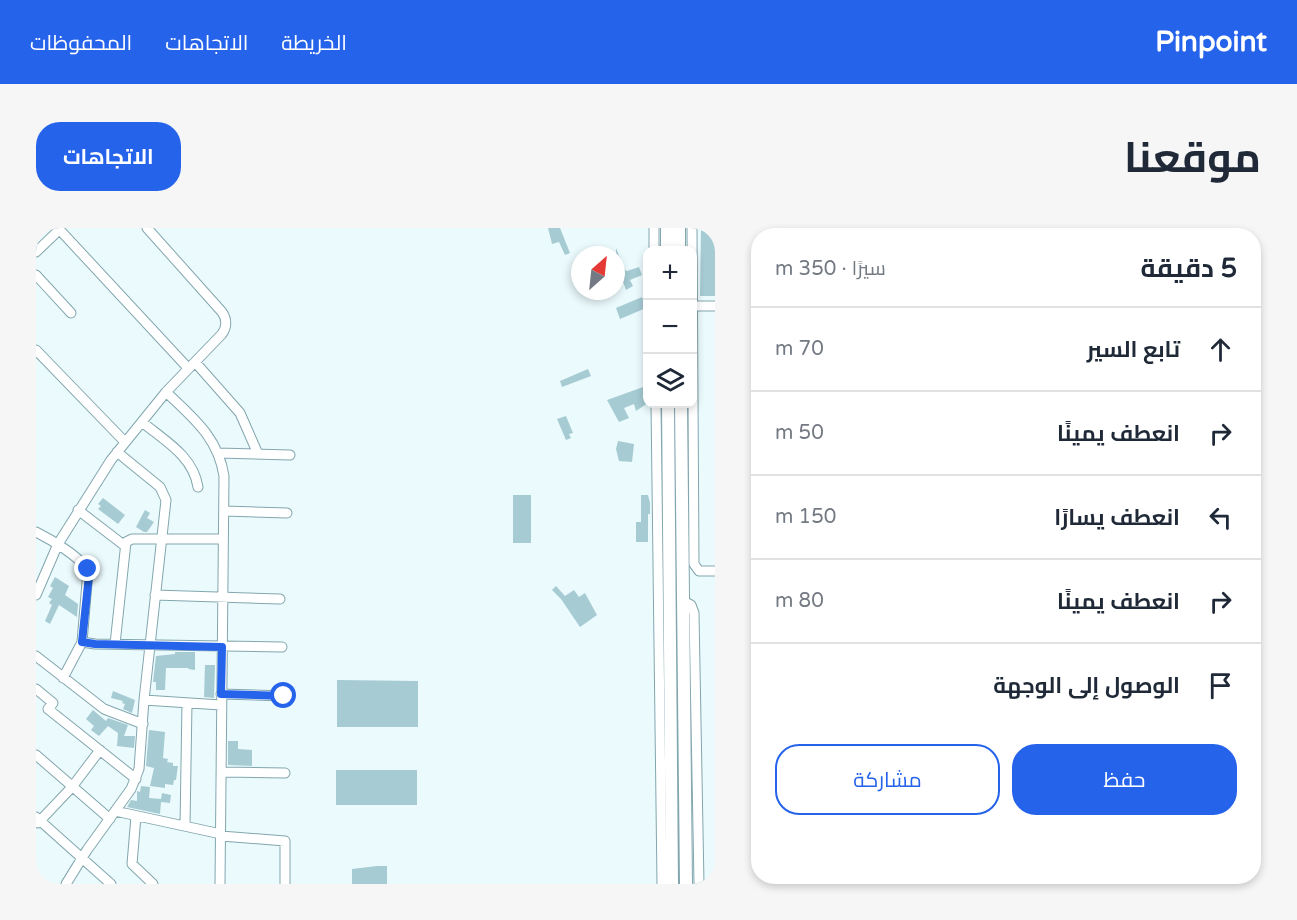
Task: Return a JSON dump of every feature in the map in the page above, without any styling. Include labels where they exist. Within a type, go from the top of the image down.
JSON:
[{"type":"main road","points":[[667,228],[667,246]]},
{"type":"main road","points":[[679,228],[679,246]]},
{"type":"main road","points":[[668,408],[663,474],[666,781],[672,884]]},
{"type":"main road","points":[[681,408],[686,884]]},
{"type":"street","points":[[36,595],[58,544],[117,452],[166,392],[222,334],[226,325],[224,315],[147,228]]},
{"type":"street","points":[[654,228],[654,246]]},
{"type":"street","points":[[692,228],[693,300]]},
{"type":"street","points":[[36,252],[58,229],[191,365],[234,405],[258,454]]},
{"type":"street","points":[[36,275],[71,314]]},
{"type":"street","points":[[697,306],[715,306]]},
{"type":"street","points":[[36,350],[125,442]]},
{"type":"street","points":[[693,354],[693,564],[699,571],[715,571]]},
{"type":"street","points":[[166,392],[210,436],[218,453],[224,476],[220,884]]},
{"type":"street","points":[[656,408],[663,474]]},
{"type":"street","points":[[142,422],[188,461],[198,487]]},
{"type":"street","points":[[66,884],[136,779],[140,764],[144,700],[166,504],[162,490],[117,452]]},
{"type":"street","points":[[218,453],[290,455]]},
{"type":"street","points":[[78,510],[125,546]]},
{"type":"street","points":[[224,511],[286,513]]},
{"type":"street","points":[[36,532],[58,544],[86,566],[88,571],[82,642],[63,678]]},
{"type":"street","points":[[115,644],[126,542],[132,539],[223,539]]},
{"type":"street","points":[[155,595],[280,598]]},
{"type":"street","points":[[683,601],[691,605],[694,613],[699,884]]},
{"type":"street","points":[[82,642],[282,647]]},
{"type":"street","points":[[36,656],[104,709],[143,724]]},
{"type":"street","points":[[36,689],[53,703],[48,709],[136,779]]},
{"type":"street","points":[[221,694],[284,696]]},
{"type":"street","points":[[144,700],[221,705]]},
{"type":"street","points":[[185,826],[187,703]]},
{"type":"street","points":[[100,750],[72,787],[37,821],[111,884]]},
{"type":"street","points":[[36,756],[72,787],[112,815],[136,816],[221,835],[285,841],[285,884]]},
{"type":"street","points":[[221,772],[285,773]]},
{"type":"street","points":[[662,884],[666,781]]},
{"type":"street","points":[[136,816],[132,864],[153,884]]},
{"type":"building","points":[[548,228],[560,228],[570,253],[565,255],[559,242],[552,244]]},
{"type":"building","points":[[701,228],[715,228],[715,296],[700,296]]},
{"type":"building","points":[[639,267],[642,275],[630,280],[633,286],[626,290],[625,270]]},
{"type":"building","points":[[642,297],[643,300],[643,309],[620,319],[616,308]]},
{"type":"building","points":[[588,369],[591,376],[562,387],[560,381]]},
{"type":"building","points":[[643,387],[643,406],[636,411],[634,404],[624,408],[629,418],[619,422],[607,400]]},
{"type":"building","points":[[566,416],[573,433],[569,434],[571,438],[566,440],[557,419]]},
{"type":"building","points":[[618,441],[634,444],[632,462],[619,461],[616,449]]},
{"type":"building","points":[[513,495],[531,495],[531,543],[513,543]]},
{"type":"building","points":[[641,495],[648,495],[650,503],[648,542],[636,542],[636,522],[641,522]]},
{"type":"building","points":[[103,498],[125,515],[118,524],[98,509],[101,506],[98,504]]},
{"type":"building","points":[[145,510],[150,513],[147,518],[154,522],[147,532],[136,527]]},
{"type":"building","points":[[55,577],[69,586],[65,595],[78,604],[77,617],[59,605],[50,624],[45,621],[52,605],[49,603],[52,599],[48,597]]},
{"type":"building","points":[[556,586],[565,596],[574,590],[579,597],[585,593],[597,615],[580,627],[552,590]]},
{"type":"building","points":[[175,652],[195,652],[195,670],[166,668],[165,690],[156,690],[156,682],[153,682],[156,656],[175,654]]},
{"type":"building","points":[[205,665],[215,665],[214,698],[204,697]]},
{"type":"building","points":[[337,680],[418,681],[418,727],[337,727]]},
{"type":"building","points":[[113,691],[135,700],[132,713],[123,709],[125,704],[122,703],[123,701],[111,698]]},
{"type":"building","points":[[93,710],[106,721],[108,718],[128,725],[124,736],[135,736],[134,748],[117,746],[118,733],[108,726],[99,736],[91,730],[94,726],[86,719]]},
{"type":"building","points":[[149,730],[165,732],[163,758],[173,763],[173,766],[178,766],[176,780],[173,785],[165,784],[165,788],[150,786],[154,768],[146,766]]},
{"type":"building","points":[[228,741],[238,741],[238,749],[252,750],[252,766],[228,765]]},
{"type":"building","points":[[336,770],[417,770],[417,805],[336,805]]},
{"type":"building","points":[[141,786],[150,787],[149,798],[161,799],[162,793],[171,795],[170,803],[161,802],[160,814],[127,807],[131,800],[137,801],[137,791],[140,792]]},
{"type":"building","points":[[387,866],[387,884],[352,884],[352,869]]},
{"type":"route","points":[[88,569],[82,642],[222,647],[221,694],[284,696]]}]
